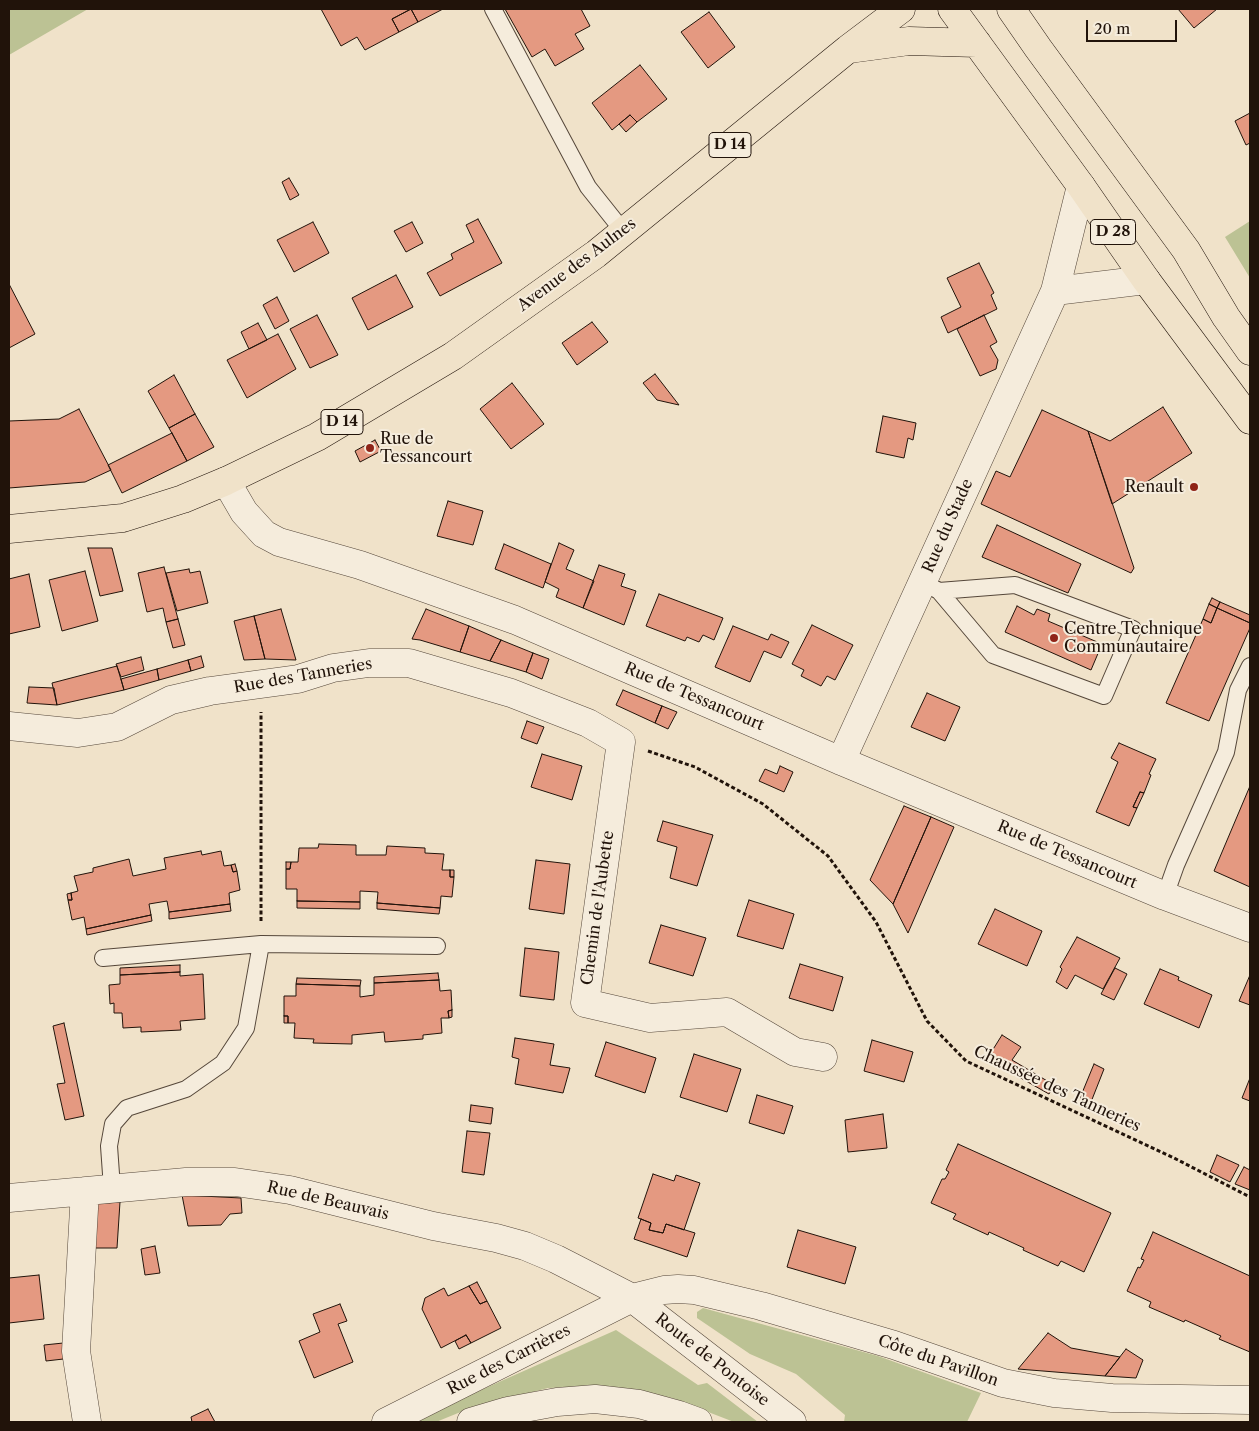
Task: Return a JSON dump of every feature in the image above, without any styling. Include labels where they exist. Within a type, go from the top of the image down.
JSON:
[{"type":"main road","name":"Avenue des Aulnes","points":[[226,480],[317,436],[453,356],[596,254],[848,49],[901,9]]},
{"type":"main road","name":"D 28","points":[[952,9],[1081,186],[1146,280],[1250,420]]},
{"type":"main road","points":[[996,9],[1197,292],[1226,317]]},
{"type":"main road","name":"D 28","points":[[1011,9],[1186,250],[1226,317],[1250,351]]},
{"type":"main road","points":[[1031,36],[1033,9]]},
{"type":"main road","points":[[848,49],[908,41],[977,43]]},
{"type":"main road","name":"D 14","points":[[9,529],[124,518],[183,499],[226,480]]},
{"type":"street","name":"Rue du Stade","points":[[841,761],[931,586],[1055,291],[1081,186]]},
{"type":"street","points":[[1055,291],[1146,280]]},
{"type":"street","name":"Rue de Tessancourt","points":[[226,480],[244,512],[264,534],[279,542],[360,565],[515,620],[841,761],[1165,896],[1250,928]]},
{"type":"street","name":"Rue des Tanneries","points":[[9,726],[78,733],[116,727],[171,700],[210,691],[298,679],[333,668],[369,663],[409,663],[511,693],[588,723],[621,742]]},
{"type":"street","name":"Chemin de l'Aubette","points":[[621,742],[585,1003],[650,1018],[726,1012],[795,1052],[823,1056]]},
{"type":"street","name":"Rue de Beauvais","points":[[9,1198],[186,1182],[234,1182],[290,1190],[365,1210],[525,1246],[556,1259],[632,1298]]},
{"type":"street","points":[[87,1422],[76,1351],[98,1190]]},
{"type":"street","name":"Côte du Pavillon","points":[[632,1298],[664,1290],[694,1290],[761,1306],[894,1345],[1003,1383],[1054,1393],[1112,1398],[1250,1400]]},
{"type":"street","name":"Rue des Carrières","points":[[386,1422],[632,1298]]},
{"type":"street","name":"Route de Pontoise","points":[[632,1298],[792,1422]]},
{"type":"street","points":[[471,1422],[508,1411],[549,1403],[595,1399],[639,1404],[698,1422]]},
{"type":"lane","points":[[493,9],[588,187],[623,231]]},
{"type":"lane","points":[[1015,585],[1133,629],[1104,696],[993,655],[931,586],[1015,585]]},
{"type":"lane","points":[[1165,896],[1176,865],[1226,752],[1238,690],[1250,666]]},
{"type":"lane","points":[[98,1190],[113,1124],[127,1108],[186,1089],[223,1063],[246,1028],[261,944]]},
{"type":"lane","points":[[103,958],[261,944],[437,946]]},
{"type":"path","points":[[261,684],[261,944]]},
{"type":"path","name":"Chaussée des Tanneries","points":[[621,742],[695,767],[764,804],[828,856],[876,922],[926,1021],[966,1061],[1174,1158],[1250,1197]]},
{"type":"green space","points":[[9,9],[88,9],[9,55]]},
{"type":"green space","points":[[1250,221],[1250,278],[1225,237]]},
{"type":"green space","points":[[703,1308],[878,1356],[981,1393],[967,1422],[844,1422],[845,1415],[796,1374],[750,1354],[697,1318],[697,1312]]},
{"type":"green space","points":[[616,1330],[698,1385],[707,1383],[758,1422],[734,1422],[672,1398],[607,1386],[548,1388],[468,1409],[436,1422],[409,1422]]},
{"type":"building","points":[[321,9],[411,9],[392,19],[399,32],[365,50],[357,37],[341,46]]},
{"type":"building","points":[[411,9],[443,9],[418,22]]},
{"type":"building","points":[[411,9],[418,22],[399,32],[392,19]]},
{"type":"building","points":[[505,9],[581,9],[590,26],[575,34],[584,49],[555,66],[545,49],[532,57]]},
{"type":"building","points":[[1178,9],[1217,9],[1194,28]]},
{"type":"building","points":[[709,12],[735,47],[708,68],[681,32]]},
{"type":"building","points":[[640,65],[667,99],[637,122],[630,115],[612,130],[592,103]]},
{"type":"building","points":[[1250,113],[1250,143],[1246,145],[1235,121]]},
{"type":"building","points":[[630,115],[637,122],[626,132],[619,124]]},
{"type":"building","points":[[289,178],[299,195],[290,200],[282,182]]},
{"type":"building","points":[[478,219],[502,263],[440,296],[427,273],[453,259],[451,254],[474,242],[466,225]]},
{"type":"building","points":[[313,222],[329,253],[294,272],[277,240]]},
{"type":"building","points":[[412,222],[423,243],[406,252],[394,231]]},
{"type":"building","points":[[979,263],[994,293],[991,295],[997,309],[948,333],[941,317],[961,307],[947,278]]},
{"type":"building","points":[[396,275],[413,307],[368,330],[352,298]]},
{"type":"building","points":[[9,284],[35,334],[9,348]]},
{"type":"building","points":[[277,297],[289,321],[275,329],[263,305]]},
{"type":"building","points":[[317,315],[338,355],[310,368],[290,329]]},
{"type":"building","points":[[984,315],[997,342],[990,346],[998,360],[996,369],[980,376],[957,329]]},
{"type":"building","points":[[592,322],[608,342],[577,365],[562,343]]},
{"type":"building","points":[[258,323],[267,340],[249,349],[241,332]]},
{"type":"building","points":[[278,334],[296,369],[247,398],[227,360]]},
{"type":"building","points":[[655,374],[679,405],[657,400],[643,383]]},
{"type":"building","points":[[174,375],[195,414],[169,428],[148,391]]},
{"type":"building","points":[[512,383],[544,424],[511,449],[480,409]]},
{"type":"building","points":[[1163,407],[1192,453],[1112,504],[1088,431],[1110,441]]},
{"type":"building","points":[[79,409],[111,470],[85,482],[9,488],[9,421],[59,419]]},
{"type":"building","points":[[1042,410],[1088,431],[1134,568],[1131,573],[981,504],[996,471],[1010,477]]},
{"type":"building","points":[[195,414],[214,447],[187,461],[169,428]]},
{"type":"building","points":[[883,416],[916,423],[913,440],[908,438],[904,458],[876,452]]},
{"type":"building","points":[[172,433],[187,461],[122,493],[108,465]]},
{"type":"building","points":[[375,440],[381,451],[360,462],[355,451]]},
{"type":"building","points":[[448,501],[483,511],[473,545],[437,536]]},
{"type":"building","points":[[997,525],[1081,564],[1068,593],[982,557]]},
{"type":"building","points":[[559,543],[574,550],[566,569],[594,581],[583,608],[556,597],[559,589],[545,582]]},
{"type":"building","points":[[504,544],[551,564],[543,588],[495,569]]},
{"type":"building","points":[[88,548],[112,548],[123,591],[100,596]]},
{"type":"building","points":[[599,565],[625,574],[621,586],[636,591],[624,625],[583,608]]},
{"type":"building","points":[[164,567],[178,619],[166,622],[163,608],[147,612],[138,573]]},
{"type":"building","points":[[189,569],[190,573],[200,571],[208,603],[177,611],[166,573]]},
{"type":"building","points":[[85,571],[98,621],[62,631],[49,580]]},
{"type":"building","points":[[29,574],[40,627],[9,634],[9,579]]},
{"type":"building","points":[[659,594],[723,618],[714,640],[703,635],[699,642],[687,637],[685,641],[646,626]]},
{"type":"building","points":[[1212,598],[1220,602],[1217,608],[1209,604]]},
{"type":"building","points":[[1220,602],[1250,615],[1250,623],[1217,608]]},
{"type":"building","points":[[1209,604],[1217,608],[1211,623],[1203,619]]},
{"type":"building","name":"Centre Technique Communautaire","points":[[1017,606],[1034,615],[1037,609],[1050,614],[1048,621],[1102,644],[1091,670],[1005,632]]},
{"type":"building","points":[[1217,608],[1250,623],[1250,628],[1209,721],[1166,703],[1203,619],[1211,623]]},
{"type":"building","points":[[281,609],[296,660],[265,659],[254,616]]},
{"type":"building","points":[[426,609],[469,626],[460,652],[412,639]]},
{"type":"building","points":[[254,616],[265,659],[244,660],[234,621]]},
{"type":"building","points":[[178,619],[185,645],[173,648],[166,622]]},
{"type":"building","points":[[812,625],[853,645],[835,680],[827,676],[821,686],[801,676],[804,670],[792,664]]},
{"type":"building","points":[[469,626],[501,640],[490,661],[460,652]]},
{"type":"building","points":[[733,626],[768,640],[771,634],[789,642],[781,658],[764,651],[750,682],[715,667]]},
{"type":"building","points":[[501,640],[533,653],[526,672],[490,661]]},
{"type":"building","points":[[533,653],[549,659],[542,679],[526,672]]},
{"type":"building","points":[[201,656],[204,667],[191,671],[188,660]]},
{"type":"building","points":[[141,657],[144,670],[121,677],[116,664]]},
{"type":"building","points":[[188,660],[191,671],[159,680],[157,669]]},
{"type":"building","points":[[117,666],[124,690],[57,705],[52,683]]},
{"type":"building","points":[[157,669],[159,680],[124,690],[121,679]]},
{"type":"building","points":[[29,687],[54,688],[57,705],[27,703]]},
{"type":"building","points":[[623,690],[662,706],[655,723],[616,705]]},
{"type":"building","points":[[927,693],[960,707],[945,741],[911,727]]},
{"type":"building","points":[[662,706],[677,712],[668,729],[655,723]]},
{"type":"building","points":[[527,721],[544,727],[537,744],[521,738]]},
{"type":"building","points":[[1119,743],[1156,759],[1149,774],[1151,775],[1144,793],[1140,792],[1133,807],[1137,808],[1129,826],[1096,812],[1118,762],[1111,758]]},
{"type":"building","points":[[542,754],[582,766],[572,800],[531,787]]},
{"type":"building","points":[[780,766],[793,772],[784,792],[759,781],[765,769],[777,774]]},
{"type":"building","points":[[1250,786],[1250,887],[1214,871]]},
{"type":"building","points":[[1140,792],[1144,793],[1137,808],[1133,807]]},
{"type":"building","points":[[904,806],[931,817],[893,904],[870,880]]},
{"type":"building","points":[[931,817],[954,827],[908,933],[893,904]]},
{"type":"building","points":[[663,821],[713,835],[697,886],[670,878],[677,847],[657,841]]},
{"type":"building","points":[[319,844],[356,845],[356,855],[386,855],[387,846],[425,848],[425,853],[444,854],[442,870],[450,870],[450,877],[454,877],[452,897],[441,896],[440,908],[377,903],[378,892],[360,891],[360,902],[297,901],[297,889],[286,889],[286,869],[290,869],[291,862],[298,862],[299,848],[318,848]]},
{"type":"building","points":[[201,851],[202,855],[221,851],[224,866],[231,865],[233,872],[237,871],[240,890],[229,893],[230,904],[169,912],[167,901],[149,904],[151,915],[86,929],[84,917],[72,920],[68,900],[72,900],[71,893],[78,891],[74,876],[93,872],[93,868],[129,859],[133,876],[166,869],[164,858]]},
{"type":"building","points":[[536,860],[570,864],[564,914],[529,909]]},
{"type":"building","points":[[286,862],[291,862],[290,869],[286,869]]},
{"type":"building","points":[[235,864],[237,871],[233,872],[231,865]]},
{"type":"building","points":[[450,870],[454,870],[454,877],[450,877]]},
{"type":"building","points":[[71,893],[72,900],[68,900],[67,894]]},
{"type":"building","points":[[749,900],[794,914],[783,949],[737,936]]},
{"type":"building","points":[[297,901],[360,902],[360,909],[297,908]]},
{"type":"building","points":[[377,903],[440,908],[439,914],[377,909]]},
{"type":"building","points":[[230,904],[231,911],[169,919],[169,912]]},
{"type":"building","points":[[995,909],[1042,931],[1027,966],[978,944]]},
{"type":"building","points":[[151,915],[152,921],[87,935],[86,929]]},
{"type":"building","points":[[661,925],[706,938],[693,976],[649,963]]},
{"type":"building","points":[[1077,937],[1120,958],[1103,989],[1075,975],[1067,989],[1056,982],[1062,969],[1060,967]]},
{"type":"building","points":[[525,948],[559,952],[554,1000],[520,996]]},
{"type":"building","points":[[800,964],[843,977],[833,1011],[789,998]]},
{"type":"building","points":[[180,965],[180,972],[120,975],[120,968]]},
{"type":"building","points":[[1115,968],[1127,974],[1114,1000],[1101,994]]},
{"type":"building","points":[[1160,969],[1179,977],[1178,980],[1212,995],[1199,1028],[1144,1004]]},
{"type":"building","points":[[180,972],[180,976],[203,974],[205,1019],[180,1021],[181,1030],[141,1032],[141,1027],[123,1028],[122,1013],[114,1013],[114,1003],[110,1004],[109,985],[120,984],[120,975]]},
{"type":"building","points":[[438,973],[439,980],[374,983],[374,977]]},
{"type":"building","points":[[1250,975],[1250,1005],[1239,1001]]},
{"type":"building","points":[[297,978],[361,980],[360,986],[296,984]]},
{"type":"building","points":[[439,980],[440,991],[451,990],[452,1010],[448,1011],[449,1018],[441,1018],[442,1033],[423,1035],[423,1039],[385,1042],[384,1032],[352,1035],[352,1044],[313,1043],[314,1039],[294,1038],[295,1023],[288,1023],[288,1016],[284,1016],[284,996],[296,996],[296,984],[360,986],[360,997],[374,995],[374,983]]},
{"type":"building","points":[[452,1010],[452,1017],[449,1018],[448,1011]]},
{"type":"building","points":[[284,1016],[288,1016],[288,1023],[284,1023]]},
{"type":"building","points":[[64,1023],[84,1116],[65,1120],[57,1084],[65,1083],[53,1026]]},
{"type":"building","points":[[1002,1035],[1021,1047],[1012,1060],[1054,1085],[1049,1094],[987,1059]]},
{"type":"building","points":[[515,1038],[554,1044],[550,1065],[570,1068],[563,1093],[515,1084],[519,1059],[512,1057]]},
{"type":"building","points":[[872,1040],[913,1052],[904,1082],[864,1071]]},
{"type":"building","points":[[606,1042],[656,1058],[645,1093],[595,1076]]},
{"type":"building","points":[[694,1054],[741,1069],[727,1112],[680,1097]]},
{"type":"building","points":[[1094,1064],[1104,1069],[1091,1102],[1080,1098]]},
{"type":"building","points":[[1250,1078],[1250,1101],[1242,1098]]},
{"type":"building","points":[[757,1095],[793,1106],[784,1134],[749,1123]]},
{"type":"building","points":[[471,1105],[493,1108],[491,1124],[469,1121]]},
{"type":"building","points":[[883,1114],[887,1148],[848,1152],[845,1120]]},
{"type":"building","points":[[467,1131],[490,1133],[484,1175],[462,1172]]},
{"type":"building","points":[[958,1144],[1111,1213],[1084,1272],[1061,1261],[1058,1266],[989,1232],[988,1235],[953,1219],[956,1214],[931,1203],[942,1179],[945,1179],[949,1172],[946,1170]]},
{"type":"building","points":[[1217,1155],[1239,1165],[1230,1182],[1210,1172]]},
{"type":"building","points":[[1244,1167],[1250,1170],[1250,1190],[1235,1184]]},
{"type":"building","points":[[653,1174],[674,1181],[676,1175],[700,1183],[684,1230],[666,1224],[663,1233],[649,1230],[651,1223],[638,1218]]},
{"type":"building","points":[[182,1195],[241,1198],[242,1213],[230,1214],[221,1225],[188,1226]]},
{"type":"building","points":[[120,1202],[117,1248],[89,1248],[91,1204]]},
{"type":"building","points":[[641,1219],[651,1223],[649,1230],[663,1233],[666,1224],[695,1233],[687,1257],[634,1239]]},
{"type":"building","points":[[798,1230],[856,1247],[845,1284],[787,1267]]},
{"type":"building","points":[[1153,1232],[1250,1276],[1250,1352],[1219,1339],[1221,1336],[1149,1307],[1151,1302],[1127,1291],[1138,1267],[1140,1268],[1144,1260],[1141,1259]]},
{"type":"building","points":[[155,1246],[160,1273],[145,1275],[141,1249]]},
{"type":"building","points":[[39,1275],[44,1319],[9,1323],[9,1278]]},
{"type":"building","points":[[477,1282],[487,1301],[480,1304],[469,1286]]},
{"type":"building","points":[[469,1286],[480,1304],[487,1301],[501,1328],[471,1343],[466,1335],[441,1348],[422,1309],[425,1298],[444,1288],[448,1296]]},
{"type":"building","points":[[340,1304],[347,1321],[338,1324],[353,1362],[314,1378],[299,1341],[320,1332],[313,1314]]},
{"type":"building","points":[[1048,1333],[1071,1348],[1120,1357],[1105,1376],[1018,1369]]},
{"type":"building","points":[[466,1335],[471,1343],[459,1349],[455,1341]]},
{"type":"building","points":[[73,1342],[72,1358],[46,1361],[44,1345]]},
{"type":"building","points":[[1126,1349],[1143,1360],[1136,1378],[1105,1376]]},
{"type":"building","points":[[208,1409],[215,1422],[192,1422],[191,1417]]},
{"type":"place","name":"Rue de Tessancourt","points":[[370,448]]},
{"type":"place","name":"Renault","points":[[1194,487]]},
{"type":"place","name":"Centre Technique Communautaire","points":[[1054,638]]}]
